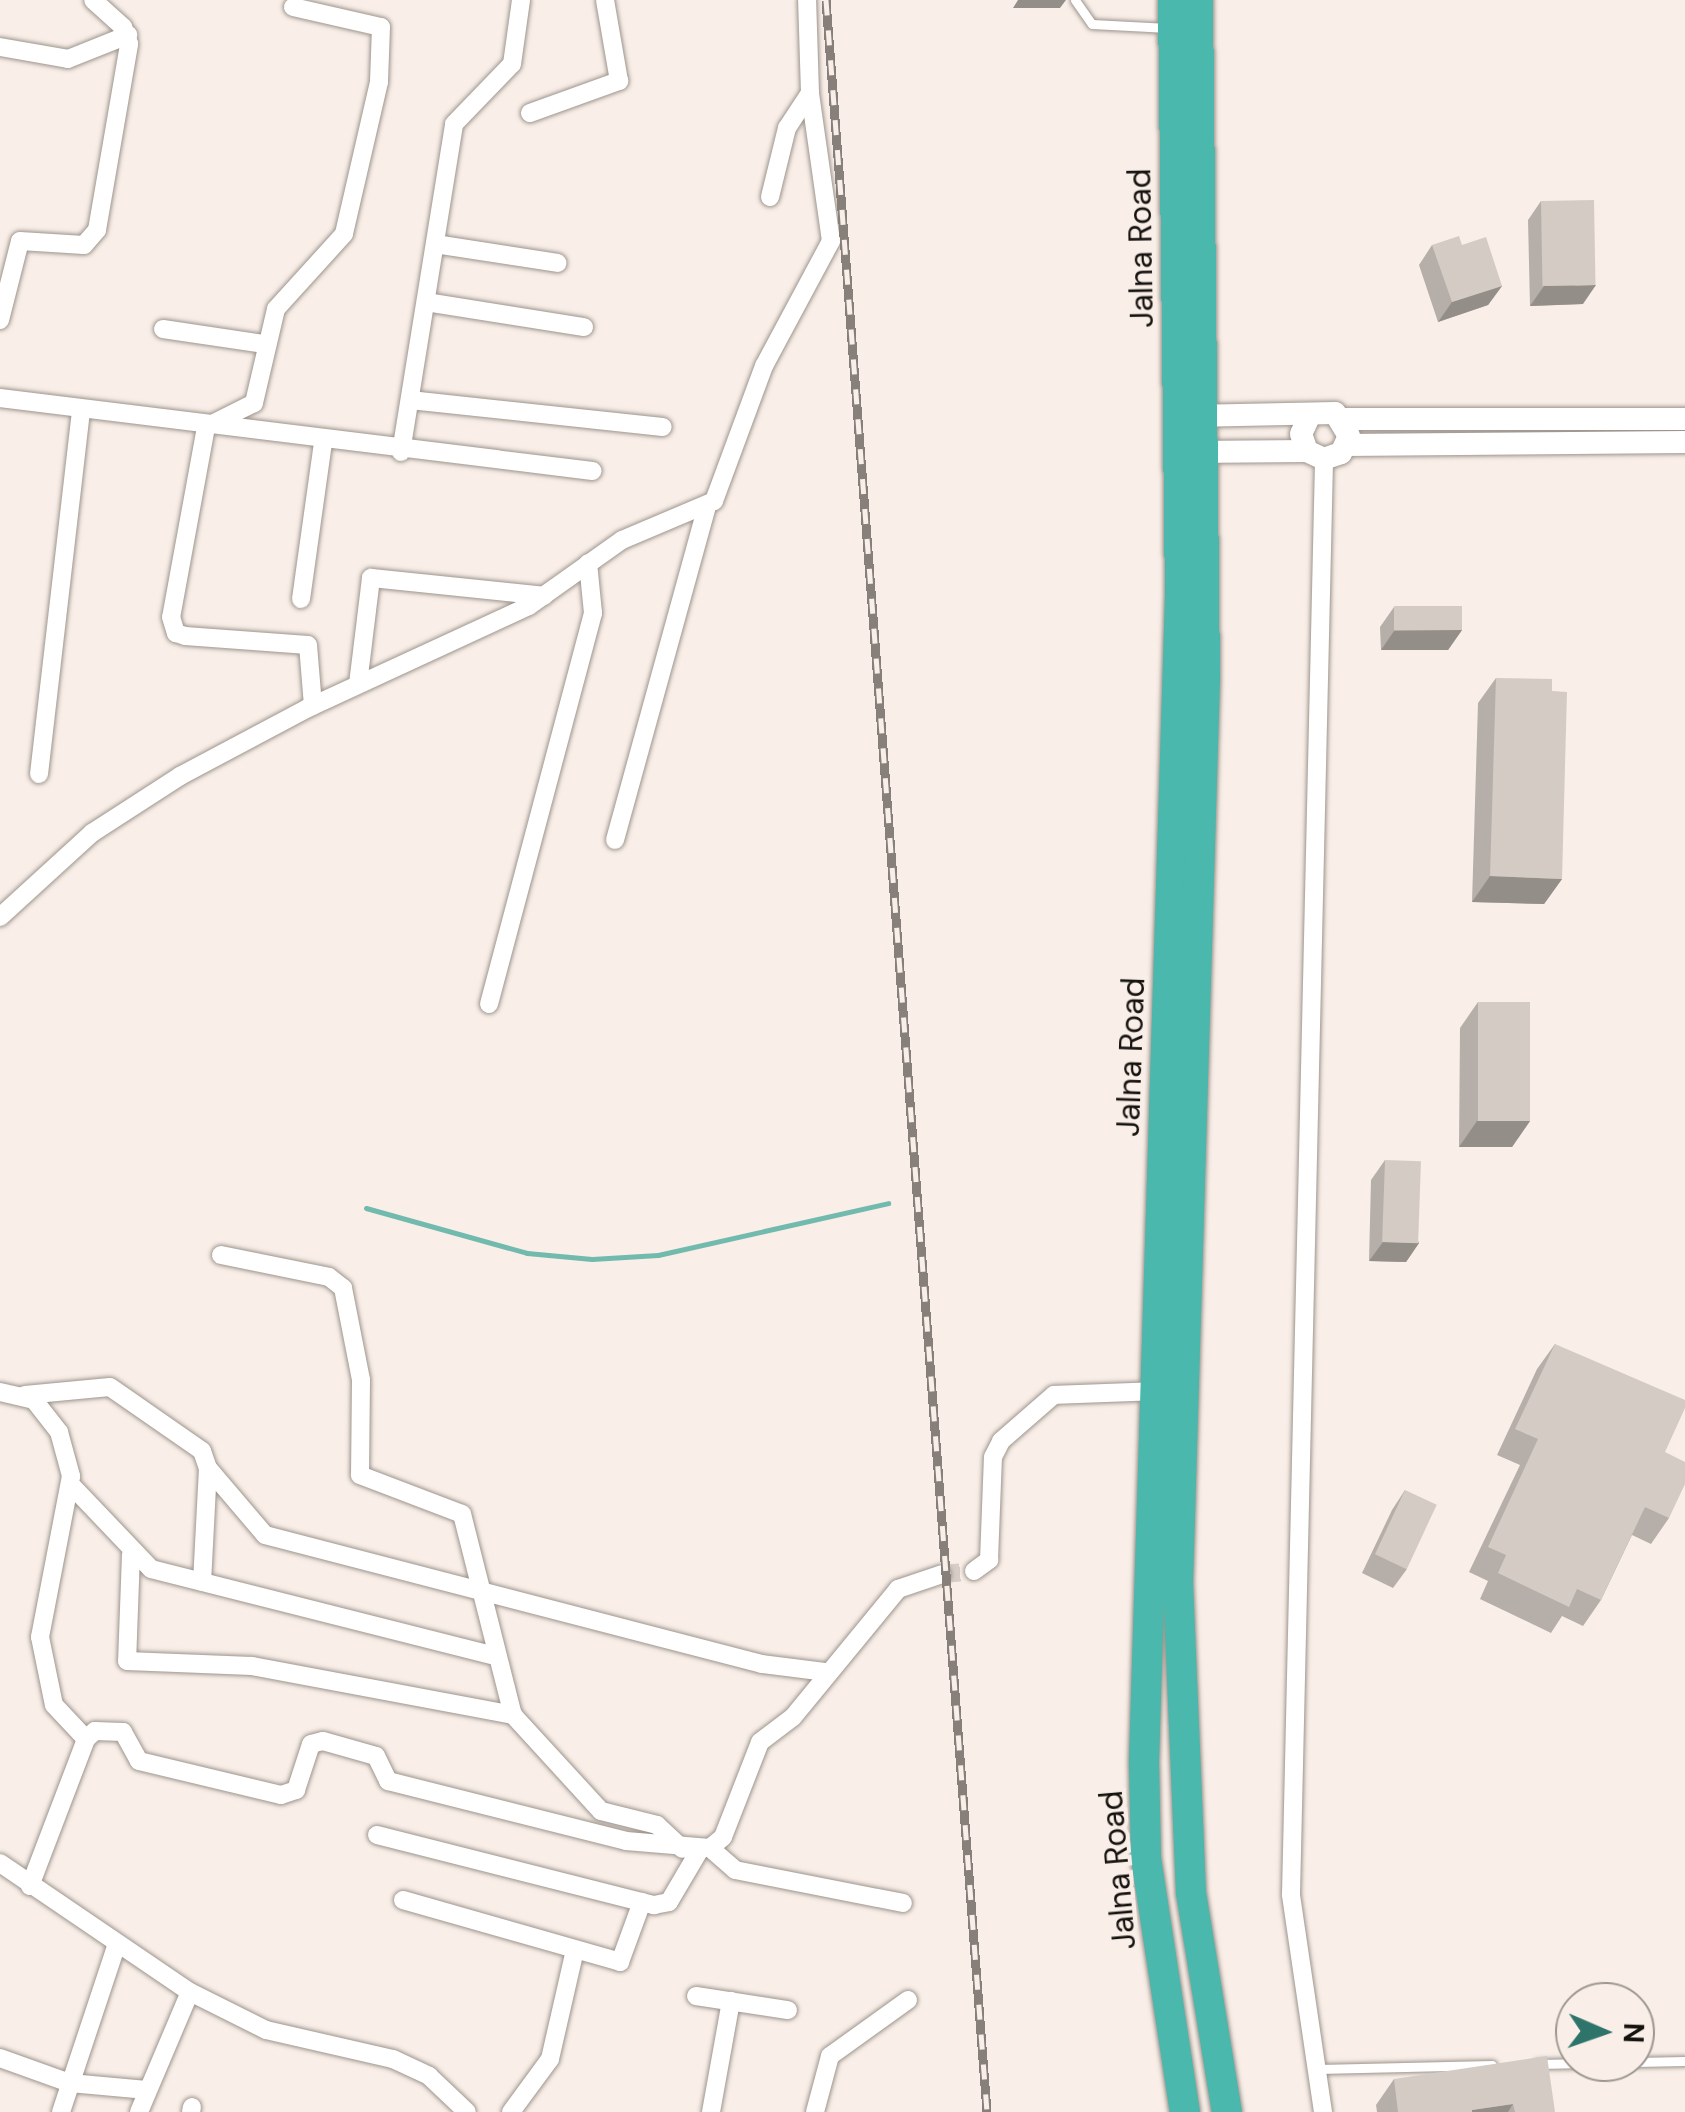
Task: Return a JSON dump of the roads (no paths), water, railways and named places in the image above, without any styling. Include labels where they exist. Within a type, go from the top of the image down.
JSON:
[{"type":"highway","name":"Jalna Road","points":[[1185,2112],[1146,1858],[1157,1390],[1190,452],[1198,0]]},
{"type":"highway","name":"Jalna Road","points":[[1173,14],[1190,416]]},
{"type":"highway","name":"Jalna Road","points":[[1190,452],[1205,678],[1178,1582],[1191,1893],[1226,2112]]},
{"type":"street","points":[[93,0],[128,34]]},
{"type":"street","points":[[402,452],[454,124],[512,64],[521,0]]},
{"type":"street","points":[[530,114],[619,81],[605,0]]},
{"type":"street","points":[[615,840],[707,506],[718,492],[764,366],[830,248],[810,93],[806,0]]},
{"type":"street","points":[[206,427],[254,403],[265,344],[281,301],[344,234],[384,35],[374,24],[292,7]]},
{"type":"street","points":[[0,47],[68,59],[128,34]]},
{"type":"street","points":[[0,320],[20,240],[84,244],[97,230],[128,34]]},
{"type":"street","points":[[770,197],[787,128],[810,93]]},
{"type":"street","points":[[435,244],[558,264]]},
{"type":"street","points":[[426,302],[584,327]]},
{"type":"street","points":[[163,329],[265,344]]},
{"type":"street","points":[[0,398],[402,452],[593,471]]},
{"type":"street","points":[[410,400],[663,428]]},
{"type":"street","points":[[39,774],[80,409]]},
{"type":"street","points":[[1190,416],[1309,417],[1326,411],[1342,419],[1685,419]]},
{"type":"street","points":[[1309,417],[1301,434],[1316,455],[1291,1894],[1323,2112]]},
{"type":"street","points":[[1342,419],[1346,445]]},
{"type":"street","points":[[206,427],[171,626],[184,636],[308,645],[313,706]]},
{"type":"street","points":[[301,598],[322,442]]},
{"type":"street","points":[[1190,452],[1316,455],[1346,445],[1685,442]]},
{"type":"street","points":[[0,917],[92,833],[180,776],[313,706],[544,596],[632,534],[707,506]]},
{"type":"street","points":[[489,1004],[593,613],[588,562]]},
{"type":"street","points":[[358,684],[371,578],[544,596]]},
{"type":"street","points":[[222,1255],[329,1278],[343,1288],[361,1380],[360,1475],[462,1514],[476,1587],[513,1715],[601,1811],[657,1825],[735,1870],[903,1902]]},
{"type":"street","points":[[0,1392],[25,1395],[110,1387],[202,1451],[208,1468],[264,1535],[762,1664],[825,1672]]},
{"type":"street","points":[[974,1570],[988,1560],[993,1457],[1001,1441],[1054,1395],[1157,1390]]},
{"type":"street","points":[[25,1395],[59,1432],[73,1487],[40,1636],[54,1705],[86,1740]]},
{"type":"street","points":[[202,1582],[208,1468]]},
{"type":"street","points":[[73,1487],[132,1554],[151,1569],[496,1656]]},
{"type":"street","points":[[132,1554],[123,1651],[128,1661],[252,1666],[513,1715]]},
{"type":"street","points":[[30,1886],[86,1740],[95,1731],[118,1730],[138,1761],[282,1795],[296,1790],[311,1744],[323,1740],[376,1756],[388,1781],[626,1841],[697,1849],[723,1837],[760,1742],[793,1717],[825,1672],[898,1589],[942,1574]]},
{"type":"street","points":[[377,1835],[642,1902],[668,1902],[697,1849]]},
{"type":"street","points":[[0,1865],[116,1948],[190,1992],[266,2030],[393,2059],[428,2076],[467,2112]]},
{"type":"street","points":[[402,1900],[620,1962],[642,1902]]},
{"type":"street","points":[[61,2112],[116,1948]]},
{"type":"street","points":[[511,2112],[550,2059],[574,1950]]},
{"type":"street","points":[[139,2112],[190,1992]]},
{"type":"street","points":[[696,1996],[788,2010]]},
{"type":"street","points":[[815,2112],[830,2056],[908,2000]]},
{"type":"street","points":[[712,2112],[730,2001]]},
{"type":"street","points":[[0,2058],[70,2083],[147,2090]]},
{"type":"lane","points":[[1075,0],[1092,24],[1173,14]]},
{"type":"lane","points":[[1530,2064],[1685,2061]]},
{"type":"lane","points":[[1316,2069],[1510,2065]]},
{"type":"waterway","points":[[366,1208],[527,1253],[592,1259],[658,1255],[888,1203]]},
{"type":"tunnel","points":[[942,1574],[974,1571]]},
{"type":"railway","points":[[826,0],[987,2112]]}]
